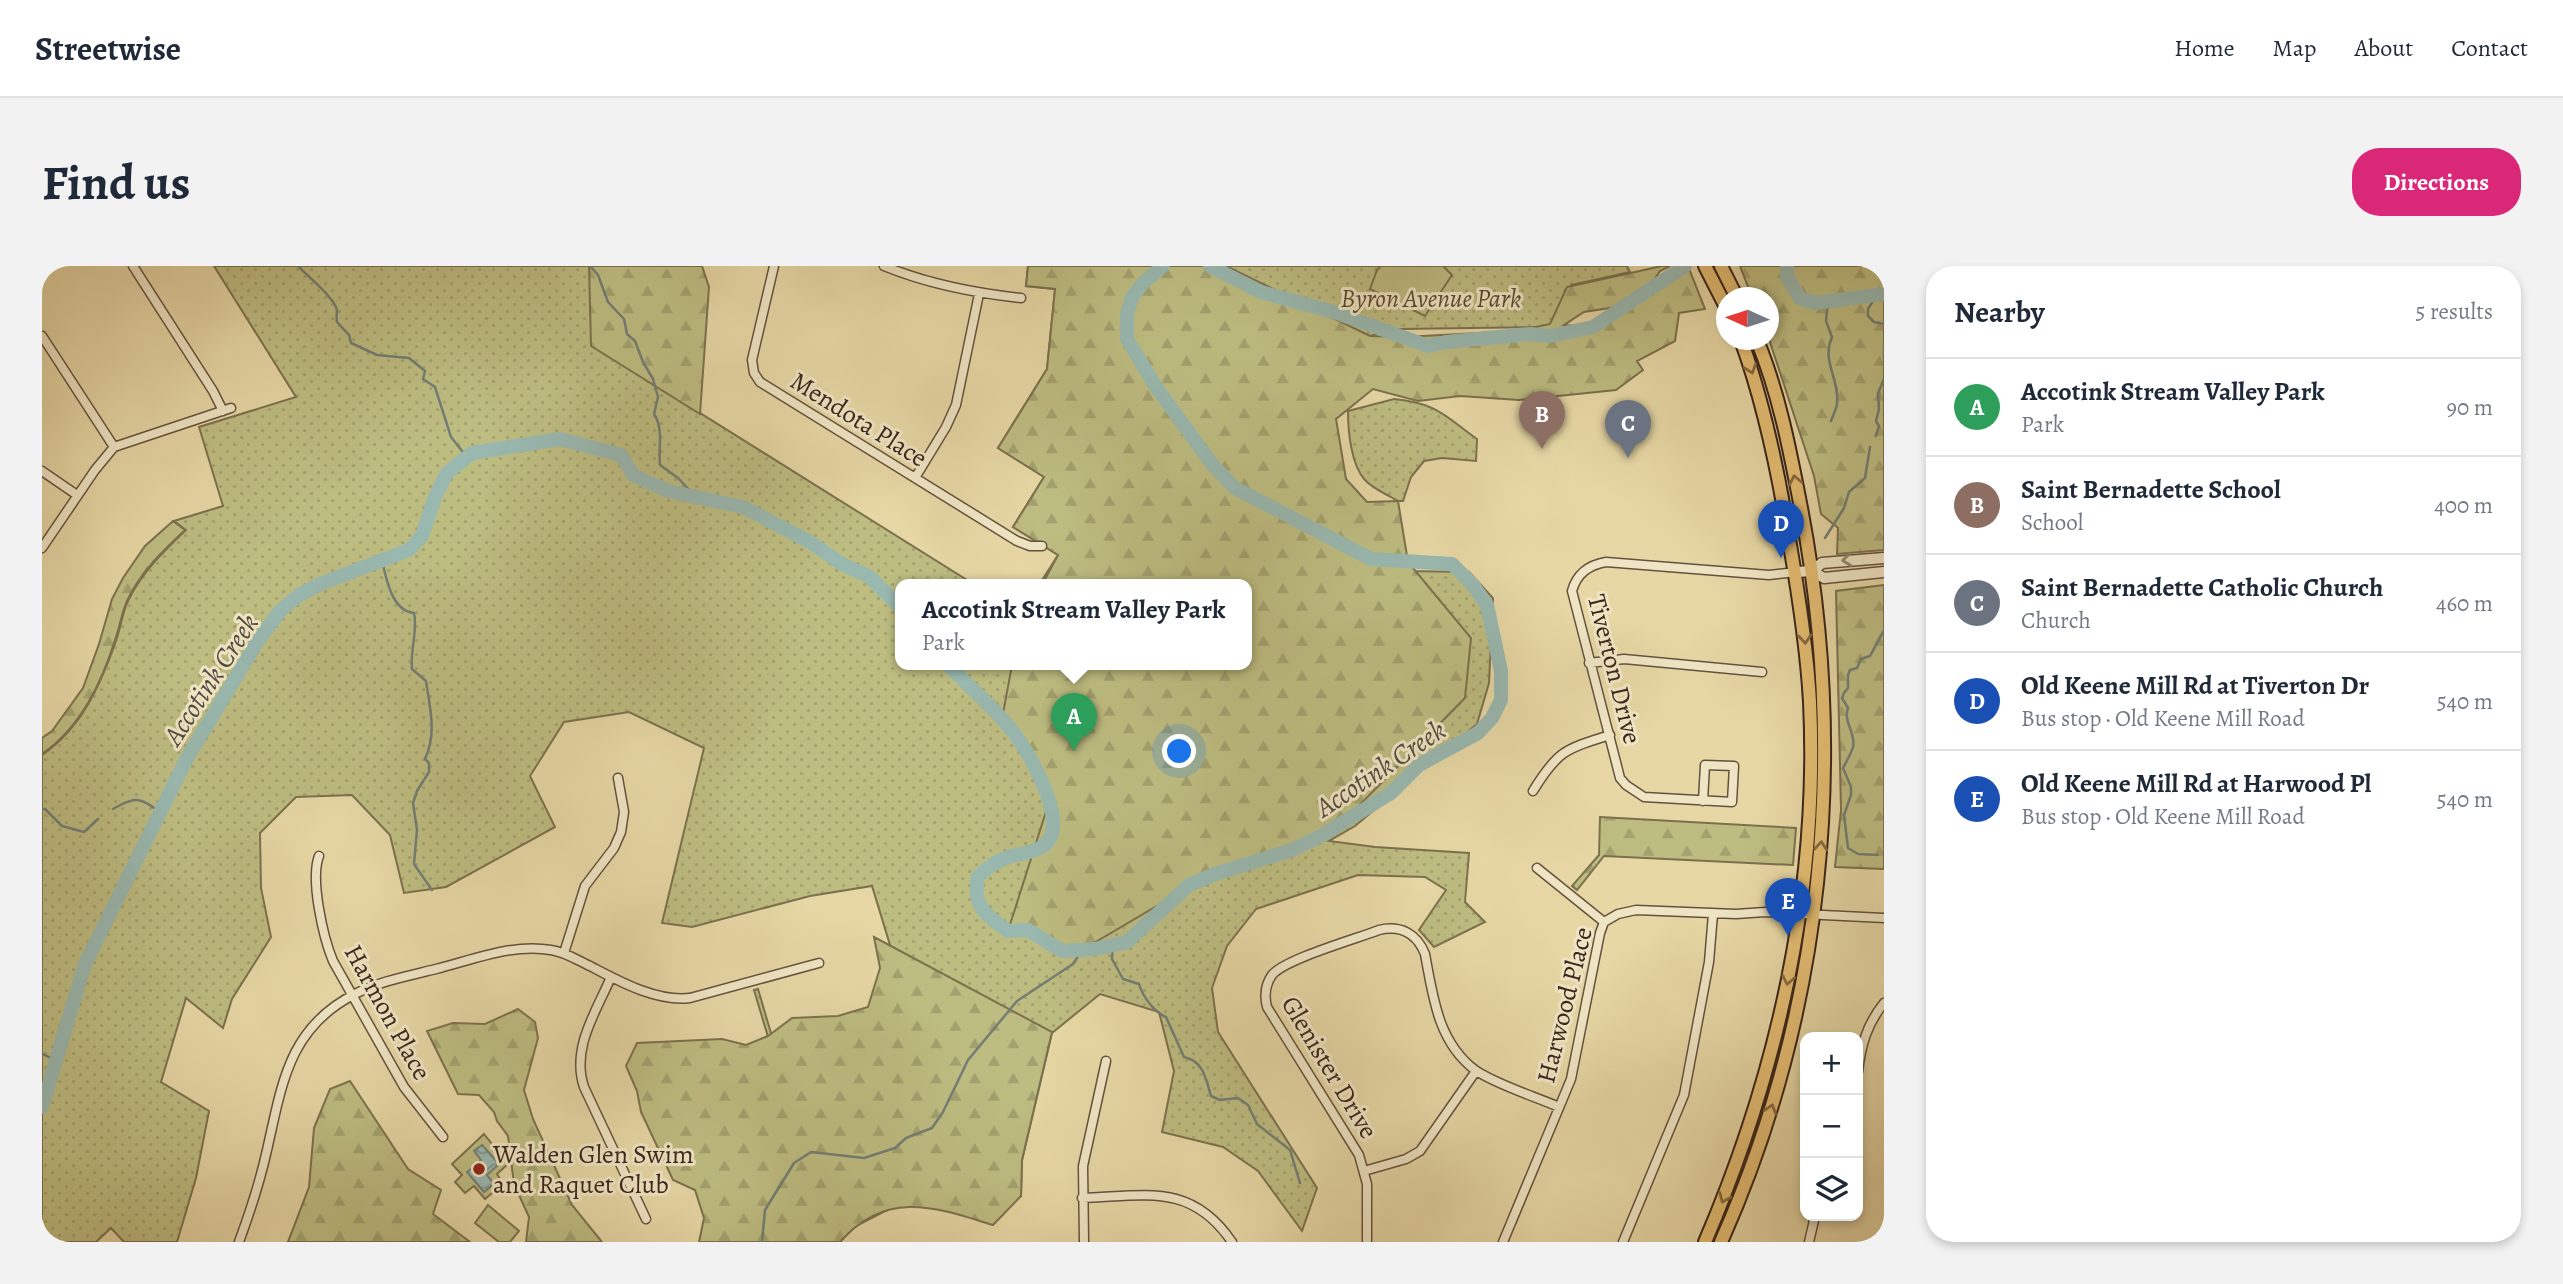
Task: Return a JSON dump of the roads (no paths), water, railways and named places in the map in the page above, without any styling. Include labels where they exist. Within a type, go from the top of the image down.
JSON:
[{"type":"main road","points":[[1724,271],[1732,287]]},
{"type":"main road","points":[[1708,272],[1716,288]]},
{"type":"main road","points":[[1705,1242],[1739,1159],[1761,1090],[1785,992],[1800,913],[1808,845],[1811,782],[1810,702],[1796,572],[1763,408],[1744,350]]},
{"type":"main road","points":[[1721,1242],[1750,1170],[1774,1097],[1798,1003],[1815,914],[1823,829],[1824,687],[1812,571],[1791,457],[1776,394],[1761,350]]},
{"type":"street","points":[[42,548],[77,495],[114,447],[227,409],[133,266]]},
{"type":"street","name":"Mendota Place","points":[[775,266],[752,360],[756,377],[1017,541],[1030,546],[1042,546]]},
{"type":"street","points":[[884,266],[911,277],[979,294],[1021,298]]},
{"type":"street","points":[[911,277],[913,266]]},
{"type":"street","points":[[915,478],[956,405],[963,382],[979,294]]},
{"type":"street","points":[[42,336],[114,447]]},
{"type":"street","points":[[42,471],[77,495]]},
{"type":"street","points":[[1796,572],[1812,571],[1822,563],[1884,558]]},
{"type":"street","name":"Tiverton Drive","points":[[1703,801],[1705,765],[1734,766],[1732,802],[1703,801],[1644,797],[1634,792],[1620,778],[1572,591],[1574,582],[1589,567],[1606,562],[1769,575],[1796,572]]},
{"type":"street","points":[[1812,571],[1824,579],[1884,572]]},
{"type":"street","points":[[1589,663],[1624,659],[1762,672]]},
{"type":"street","points":[[1533,790],[1559,754],[1610,735]]},
{"type":"street","points":[[564,953],[585,886],[596,868],[614,848],[621,832],[624,812],[618,778]]},
{"type":"street","name":"Harmon Place","points":[[320,856],[315,866],[315,881],[333,961],[404,1087],[443,1137]]},
{"type":"street","points":[[1537,868],[1604,922]]},
{"type":"street","name":"Harwood Place","points":[[1503,1242],[1571,1079],[1604,922],[1627,911],[1800,913],[1884,918]]},
{"type":"street","points":[[1623,1242],[1684,1094],[1710,962],[1713,914]]},
{"type":"street","name":"Glenister Drive","points":[[1367,1242],[1368,1205],[1364,1171],[1350,1138],[1271,1018],[1265,998],[1267,984],[1274,974],[1289,964],[1379,930],[1403,930],[1415,938],[1425,954],[1434,1005],[1441,1026],[1461,1056],[1476,1071],[1559,1107]]},
{"type":"street","points":[[239,1242],[260,1178],[287,1067],[298,1046],[315,1025],[353,995],[393,979],[513,950],[539,948],[564,953],[611,977],[657,995],[683,999],[819,963]]},
{"type":"street","points":[[611,977],[583,1044],[579,1067],[584,1087],[646,1219]]},
{"type":"street","points":[[1863,1040],[1866,1030],[1884,1003]]},
{"type":"street","points":[[1083,1242],[1084,1156],[1106,1061]]},
{"type":"street","points":[[1364,1171],[1406,1160],[1420,1151],[1476,1071]]},
{"type":"street","points":[[1082,1198],[1164,1196],[1181,1199],[1211,1216],[1232,1242]]},
{"type":"street","points":[[1809,1242],[1814,1221]]},
{"type":"water","points":[[482,1145],[499,1164],[487,1175],[494,1184],[484,1192],[467,1172],[481,1160],[474,1151]]},
{"type":"waterway","points":[[298,266],[331,299],[337,310],[337,322],[349,335],[351,343],[377,355],[409,358],[425,371],[423,379],[435,387],[451,437],[466,456]]},
{"type":"waterway","points":[[590,266],[598,275],[608,302],[624,319],[627,334],[635,341],[653,379],[658,397],[654,414],[660,432],[660,465],[678,478],[697,498]]},
{"type":"waterway","name":"Accotink Creek","points":[[953,670],[995,711],[1025,749],[1042,781],[1052,814],[1053,829],[1045,844],[1035,850],[1001,860],[978,876],[979,903],[987,914],[1008,931],[1028,930],[1062,951],[1095,949],[1127,942],[1189,885],[1292,850],[1321,836],[1391,793],[1419,765],[1478,733],[1492,718],[1501,700],[1501,671],[1487,605],[1473,585],[1452,564],[1371,559],[1235,488],[1212,464],[1156,387],[1127,339],[1127,314],[1132,297],[1143,283],[1163,266]]},
{"type":"waterway","name":"Accotink Creek","points":[[1210,266],[1261,292],[1334,312],[1428,346],[1530,334],[1550,336],[1593,327],[1685,266]]},
{"type":"waterway","name":"Accotink Creek","points":[[1787,266],[1787,277],[1800,298],[1815,303],[1884,294]]},
{"type":"waterway","points":[[1876,296],[1868,309],[1868,316],[1874,322],[1884,324]]},
{"type":"waterway","points":[[1828,301],[1826,321],[1832,337],[1829,354],[1837,395],[1837,406],[1831,421]]},
{"type":"waterway","points":[[1884,346],[1884,357]]},
{"type":"waterway","points":[[1876,436],[1879,426],[1876,421],[1879,409],[1878,393],[1884,379]]},
{"type":"waterway","name":"Accotink Creek","points":[[42,1107],[85,964],[187,758],[258,641],[280,611],[299,595],[320,584],[409,550],[422,536],[435,497],[447,473],[472,453],[560,439],[621,455],[633,475],[668,491],[743,507],[810,542],[842,564],[870,577],[895,602]]},
{"type":"waterway","points":[[1825,538],[1844,508],[1849,492],[1865,478],[1870,447]]},
{"type":"waterway","points":[[382,560],[395,600],[400,607],[414,613],[412,669],[426,681],[432,730],[425,759],[429,763],[429,772],[413,803],[417,830],[414,864],[432,890]]},
{"type":"waterway","points":[[1878,855],[1858,854],[1848,848],[1844,815],[1851,787],[1843,768],[1852,750],[1853,737],[1847,718],[1848,708],[1842,698],[1848,688],[1850,670],[1857,668],[1861,659],[1870,656],[1884,630]]},
{"type":"waterway","points":[[113,809],[137,800],[160,812]]},
{"type":"waterway","points":[[42,809],[62,826],[84,832],[98,819]]},
{"type":"waterway","points":[[1113,945],[1112,959],[1123,979],[1139,984],[1150,1004],[1166,1017],[1184,1057],[1191,1059],[1203,1072],[1211,1096],[1220,1100],[1238,1098],[1248,1105],[1257,1124],[1290,1150],[1300,1183]]},
{"type":"waterway","points":[[762,1242],[765,1210],[794,1163],[811,1152],[864,1158],[895,1148],[906,1138],[932,1128],[943,1112],[968,1060],[1017,1001],[1073,964],[1082,950]]},
{"type":"waterway","points":[[42,1054],[56,1060]]},
{"type":"place","name":"Saint Bernadette School","points":[[1542,449]]},
{"type":"place","name":"Saint Bernadette Catholic Church","points":[[1628,458]]},
{"type":"place","name":"Old Keene Mill Rd at Tiverton Dr","points":[[1781,558]]},
{"type":"place","name":"Accotink Stream Valley Park","points":[[1074,751]]},
{"type":"place","name":"Old Keene Mill Rd at Harwood Pl","points":[[1788,936]]},
{"type":"place","name":"Walden Glen Swim and Raquet Club","points":[[479,1169]]},
{"type":"park label","name":"Byron Avenue Park","points":[[1431,298]]}]
